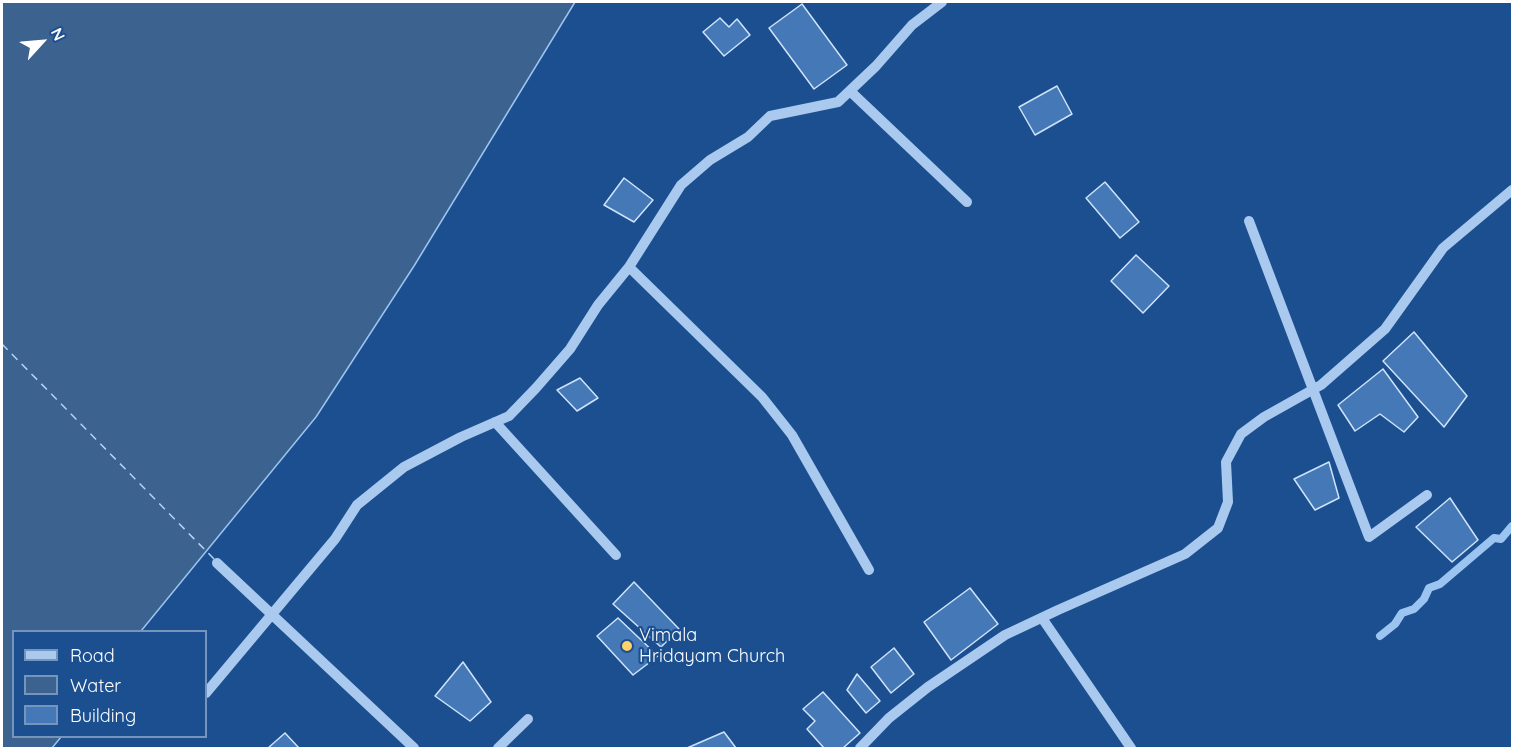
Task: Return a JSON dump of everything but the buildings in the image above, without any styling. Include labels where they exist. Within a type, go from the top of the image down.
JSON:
[{"type":"street","points":[[207,692],[335,539],[357,505],[404,467],[509,416],[570,349],[598,305],[629,267],[681,185],[710,160],[748,138],[770,116],[838,102],[876,66],[912,25],[942,2]]},
{"type":"street","points":[[850,91],[967,202]]},
{"type":"street","points":[[860,748],[889,718],[928,687],[1005,635],[1185,554],[1218,528],[1228,502],[1226,462],[1241,434],[1264,417],[1321,385],[1385,329],[1443,248],[1512,190]]},
{"type":"street","points":[[1249,221],[1369,537],[1427,495]]},
{"type":"street","points":[[629,267],[762,397],[792,435],[869,570]]},
{"type":"street","points":[[495,422],[616,555]]},
{"type":"street","points":[[217,563],[414,748]]},
{"type":"street","points":[[1042,618],[1131,748]]},
{"type":"street","points":[[498,748],[528,719]]},
{"type":"water","points":[[2,2],[575,2],[414,266],[316,417],[142,630],[12,630],[12,738],[60,738],[52,748],[2,748]]},
{"type":"waterway","points":[[1380,636],[1395,624],[1402,613],[1414,609],[1424,599],[1429,588],[1440,584],[1494,538],[1501,539],[1512,526]]},
{"type":"ferry route","points":[[2,344],[214,559]]},
{"type":"place","name":"Vimala Hridayam Church","points":[[627,646]]}]
